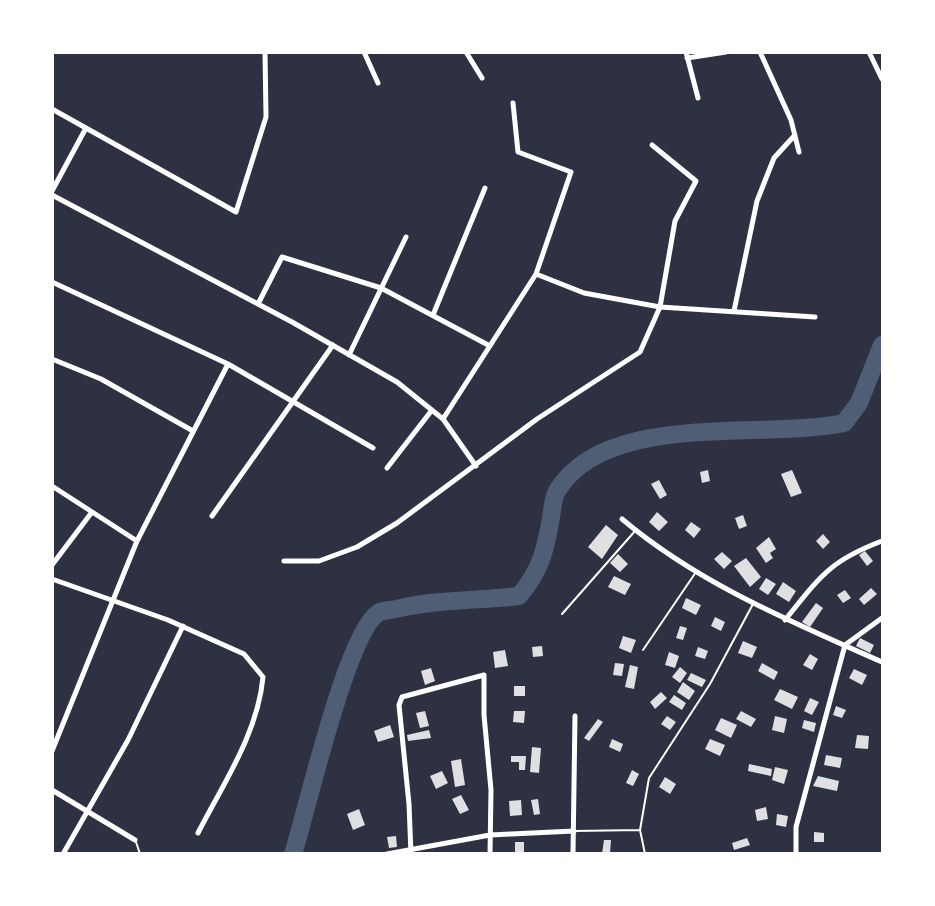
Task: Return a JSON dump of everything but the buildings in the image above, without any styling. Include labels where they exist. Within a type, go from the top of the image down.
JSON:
[{"type":"street","points":[[52,109],[236,212],[266,117],[265,52]]},
{"type":"street","points":[[364,52],[378,83]]},
{"type":"street","points":[[466,52],[483,78]]},
{"type":"street","points":[[698,98],[686,55],[726,52]]},
{"type":"street","points":[[759,52],[791,120],[799,152]]},
{"type":"street","points":[[869,52],[882,79]]},
{"type":"street","points":[[443,419],[536,274],[571,172],[518,152],[513,103]]},
{"type":"street","points":[[86,128],[52,193],[397,382],[443,419],[476,466]]},
{"type":"street","points":[[734,311],[757,201],[774,158],[795,135]]},
{"type":"street","points":[[284,561],[319,561],[357,547],[476,466],[537,419],[640,352],[660,307],[675,221],[696,181],[652,145]]},
{"type":"street","points":[[433,315],[486,188]]},
{"type":"street","points":[[349,355],[406,237]]},
{"type":"street","points":[[258,304],[282,256],[381,288],[490,346]]},
{"type":"street","points":[[536,274],[584,293],[660,307],[723,313],[734,311],[815,317]]},
{"type":"street","points":[[52,282],[228,364],[373,448]]},
{"type":"street","points":[[212,516],[333,345]]},
{"type":"street","points":[[52,359],[101,379],[194,430]]},
{"type":"street","points":[[52,751],[136,541],[228,364]]},
{"type":"street","points":[[387,468],[432,410]]},
{"type":"street","points":[[52,486],[136,541]]},
{"type":"street","points":[[52,565],[92,512]]},
{"type":"street","points":[[622,519],[635,531],[696,572],[786,620],[882,662]]},
{"type":"street","points":[[786,620],[823,573],[844,556],[882,541]]},
{"type":"street","points":[[52,579],[183,626],[244,654],[263,677],[261,699],[252,726],[198,833]]},
{"type":"street","points":[[796,854],[796,827],[845,645],[882,618]]},
{"type":"street","points":[[63,854],[128,740],[183,626]]},
{"type":"street","points":[[411,852],[410,804],[399,705],[402,698],[484,675],[484,715],[491,790],[490,854]]},
{"type":"street","points":[[573,854],[575,716]]},
{"type":"street","points":[[52,790],[89,810],[135,840]]},
{"type":"street","points":[[387,854],[411,852],[490,835],[574,831]]},
{"type":"lane","points":[[562,614],[635,531]]},
{"type":"lane","points":[[643,650],[696,572]]},
{"type":"lane","points":[[645,854],[640,830],[649,778],[710,684],[754,602]]},
{"type":"lane","points":[[574,831],[640,830]]},
{"type":"lane","points":[[135,840],[140,854]]},
{"type":"waterway","points":[[293,854],[341,686],[366,627],[378,613],[427,603],[519,596],[541,560],[557,491],[580,466],[611,449],[648,438],[689,433],[811,427],[844,423],[859,403],[882,345]]}]
